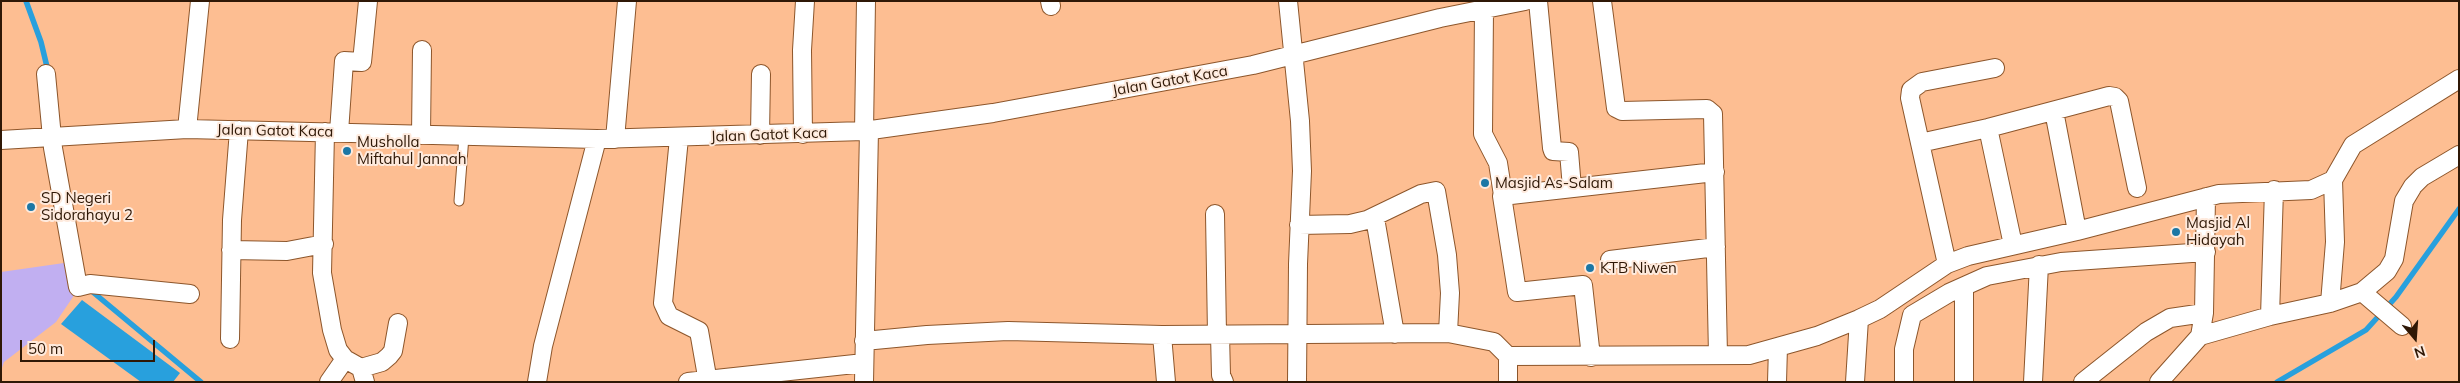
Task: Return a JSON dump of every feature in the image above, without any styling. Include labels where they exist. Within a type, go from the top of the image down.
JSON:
[{"type":"street","points":[[187,129],[200,1]]},
{"type":"street","points":[[368,1],[362,62],[344,61],[332,132],[322,273],[332,330],[338,350],[363,375],[382,362],[393,351],[398,323]]},
{"type":"street","points":[[615,139],[627,1]]},
{"type":"street","points":[[802,134],[802,50],[805,1]]},
{"type":"street","points":[[864,382],[866,1]]},
{"type":"street","points":[[1288,1],[1300,121],[1302,163],[1299,225],[1297,382]]},
{"type":"street","name":"Jalan Gatot Kaca","points":[[1,140],[187,129],[597,139],[866,131],[993,113],[1253,65],[1440,18],[1525,1]]},
{"type":"street","points":[[1538,1],[1552,148],[1553,151],[1569,152],[1572,188]]},
{"type":"street","points":[[1602,1],[1616,108],[1622,111],[1710,111],[1714,117],[1718,355]]},
{"type":"street","points":[[1484,9],[1483,134],[1498,163],[1517,292],[1583,285],[1591,357]]},
{"type":"street","points":[[421,135],[422,50]]},
{"type":"street","points":[[1947,264],[1910,98],[1911,90],[1915,85],[1996,68]]},
{"type":"street","points":[[46,74],[84,285],[190,294]]},
{"type":"street","points":[[760,135],[761,74]]},
{"type":"street","points":[[2330,302],[2335,242],[2333,180],[2353,145],[2459,79]]},
{"type":"street","points":[[1920,142],[1988,128],[2109,96],[2115,97],[2119,101],[2137,188]]},
{"type":"street","points":[[2054,111],[2077,231]]},
{"type":"street","points":[[1988,128],[2013,245]]},
{"type":"street","points":[[230,339],[231,250],[239,130]]},
{"type":"street","points":[[679,138],[663,303],[669,316],[699,331],[708,381]]},
{"type":"street","points":[[537,382],[543,346],[597,139]]},
{"type":"street","points":[[2200,336],[2270,316],[2330,302],[2367,296],[2394,259],[2404,201],[2413,186],[2422,176],[2459,155]]},
{"type":"street","points":[[1503,195],[1715,172]]},
{"type":"street","points":[[864,342],[927,335],[1008,331],[1162,335],[1448,333],[1494,342],[1508,356],[1748,355],[1817,336],[1859,319],[1880,309],[1947,264],[1968,256],[2077,231],[2206,197],[2274,190],[2296,192],[2311,190],[2333,180]]},
{"type":"street","points":[[1299,225],[1350,224],[1375,218],[1421,194],[1434,190],[1438,193],[1447,254],[1450,293],[1448,333]]},
{"type":"street","points":[[2270,316],[2274,190]]},
{"type":"street","points":[[2159,382],[2200,336],[2204,313],[2206,197]]},
{"type":"street","points":[[1216,214],[1218,334],[1221,375],[1224,382]]},
{"type":"street","points":[[1375,218],[1396,334]]},
{"type":"street","points":[[231,250],[287,251],[324,244]]},
{"type":"street","points":[[1610,260],[1716,247]]},
{"type":"street","points":[[1904,382],[1904,349],[1912,315],[1987,276],[2039,265],[2206,252]]},
{"type":"street","points":[[2033,382],[2039,265]]},
{"type":"street","points":[[1964,287],[1964,382]]},
{"type":"street","points":[[2367,296],[2399,323]]},
{"type":"street","points":[[2083,382],[2146,332],[2170,318],[2204,313]]},
{"type":"street","points":[[1855,382],[1859,319]]},
{"type":"street","points":[[1162,335],[1166,382]]},
{"type":"street","points":[[1777,382],[1778,347]]},
{"type":"street","points":[[1508,356],[1508,382]]},
{"type":"street","points":[[329,382],[345,359]]},
{"type":"street","points":[[688,382],[864,363]]},
{"type":"lane","points":[[459,201],[464,136]]},
{"type":"shaded area","points":[[71,262],[77,291],[56,322],[4,362],[1,371],[1,272]]},
{"type":"water","points":[[82,300],[180,373],[173,382],[141,382],[61,324]]},
{"type":"waterway","points":[[26,1],[41,42],[48,71]]},
{"type":"waterway","points":[[2277,382],[2366,330],[2396,297],[2459,209]]},
{"type":"waterway","points":[[88,288],[201,382]]},
{"type":"place","name":"Musholla Miftahul Jannah","points":[[347,151]]},
{"type":"place","name":"Masjid As-Salam","points":[[1485,183]]},
{"type":"place","name":"SD Negeri Sidorahayu 2","points":[[31,207]]},
{"type":"place","name":"Masjid Al Hidayah","points":[[2176,232]]},
{"type":"place","name":"KTB Niwen","points":[[1590,268]]}]
